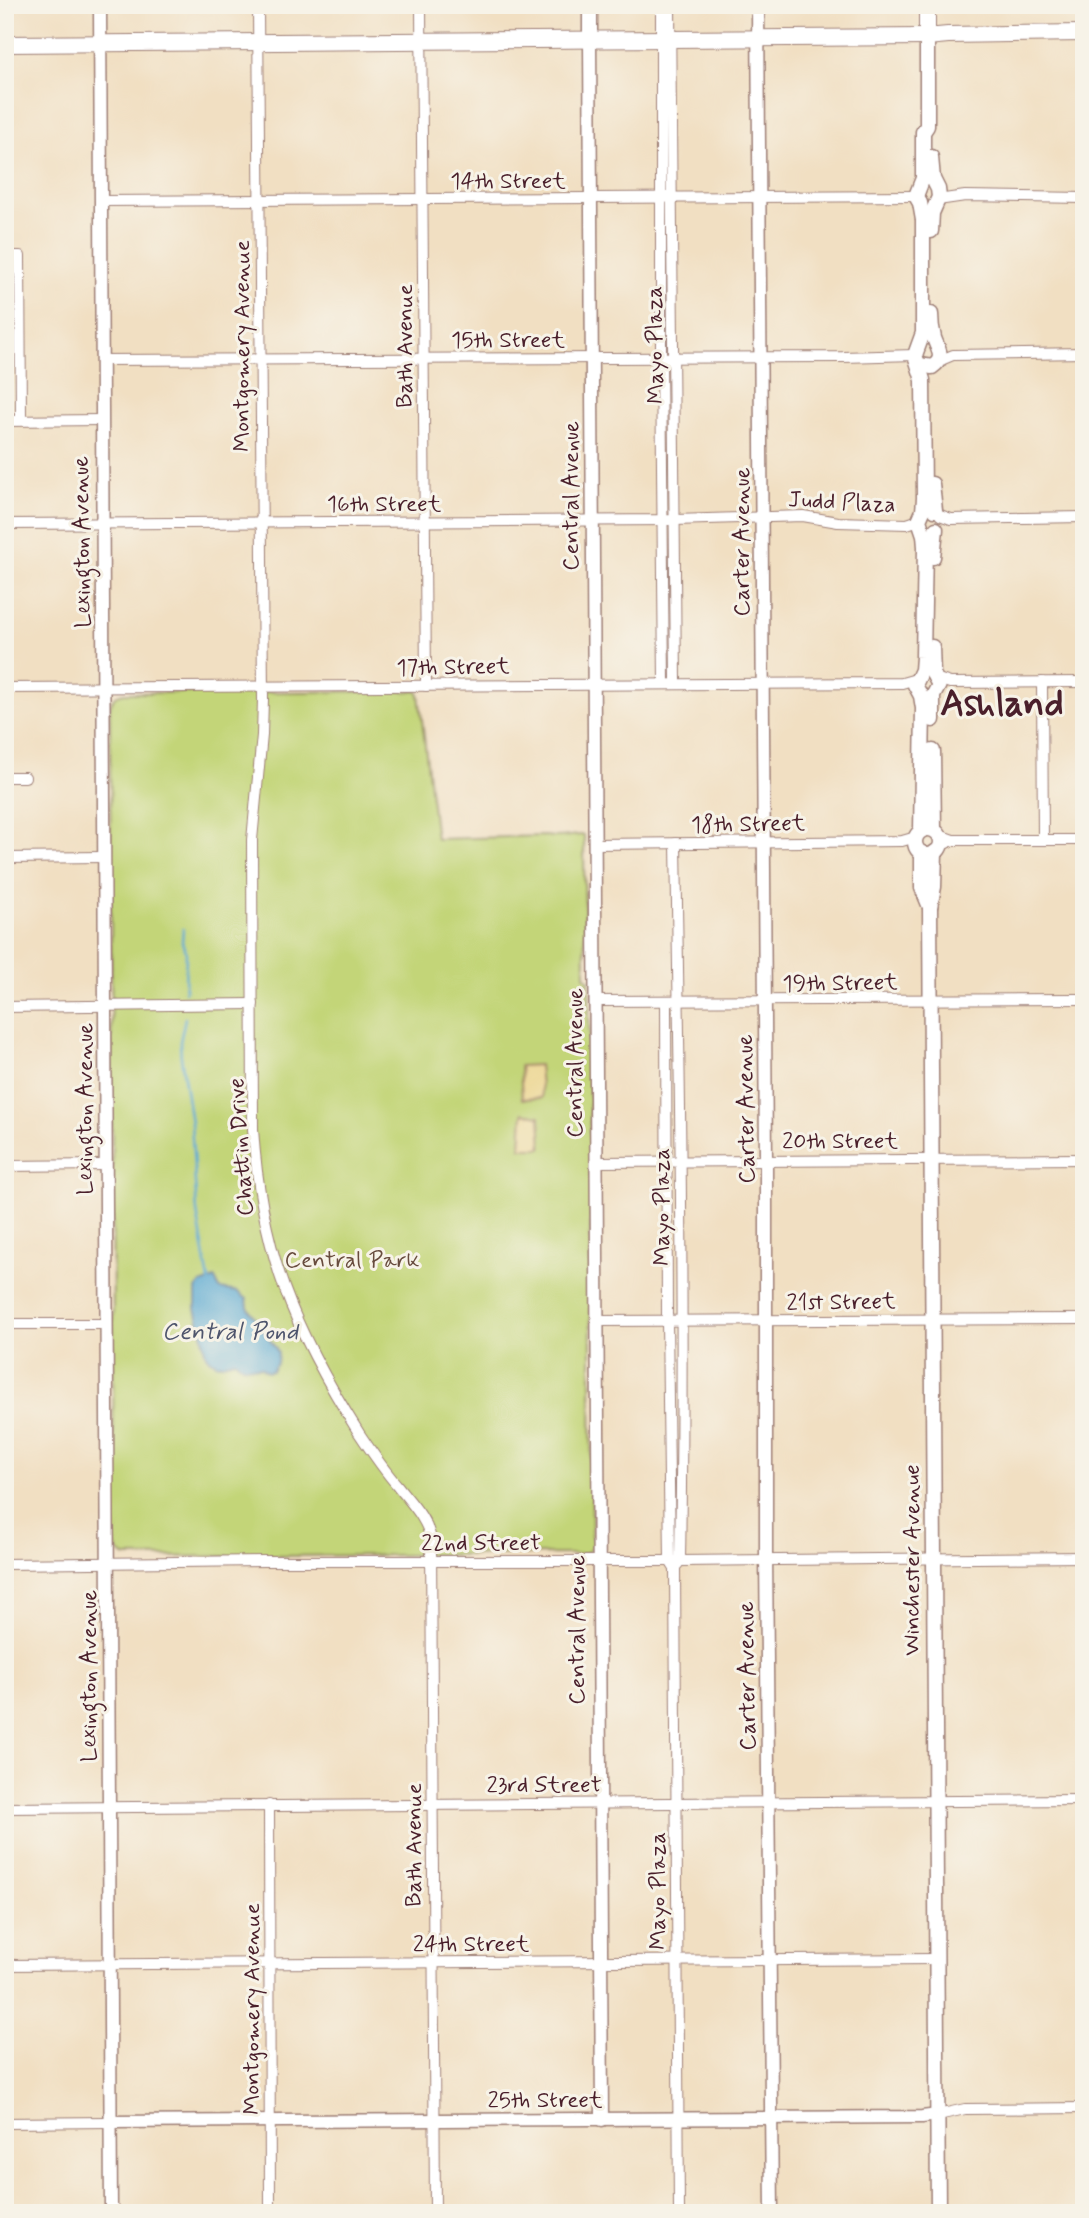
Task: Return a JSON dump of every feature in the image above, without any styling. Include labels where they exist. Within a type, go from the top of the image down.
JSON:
[{"type":"main road","name":"Central Avenue","points":[[590,5],[590,39]]},
{"type":"main road","name":"Winchester Avenue","points":[[927,5],[927,126],[923,132],[923,172],[932,195],[930,282],[932,327],[938,355],[932,379],[933,519],[925,552],[922,666],[927,684],[923,708],[928,841],[934,887],[930,907],[938,2213]]},
{"type":"main road","points":[[5,44],[927,37],[948,34],[1084,33]]},
{"type":"main road","name":"Winchester Avenue","points":[[932,195],[923,220],[923,333],[918,355],[923,380],[933,519]]},
{"type":"main road","points":[[928,341],[938,355],[928,368],[918,355],[928,341]]},
{"type":"street","name":"Lexington Avenue","points":[[100,5],[111,2213]]},
{"type":"street","name":"Montgomery Avenue","points":[[258,5],[262,687]]},
{"type":"street","name":"Bath Avenue","points":[[421,5],[426,686]]},
{"type":"street","name":"Mayo Plaza","points":[[661,5],[666,38]]},
{"type":"street","name":"Mayo Plaza","points":[[664,684],[661,358],[666,198],[666,38],[670,5]]},
{"type":"street","name":"Carter Avenue","points":[[758,5],[772,2213]]},
{"type":"street","name":"Central Avenue","points":[[590,39],[601,2120]]},
{"type":"street","name":"14th Street","points":[[100,201],[932,195],[1084,198]]},
{"type":"street","name":"Mayo Plaza","points":[[666,198],[673,358],[676,684]]},
{"type":"street","points":[[5,256],[20,256],[21,420]]},
{"type":"street","points":[[938,355],[1084,353]]},
{"type":"street","name":"15th Street","points":[[101,360],[918,355]]},
{"type":"street","points":[[5,421],[101,421]]},
{"type":"street","name":"Judd Plaza","points":[[762,517],[803,516],[838,522],[894,524],[933,519]]},
{"type":"street","name":"16th Street","points":[[5,524],[593,521],[762,517]]},
{"type":"street","points":[[933,519],[1084,517]]},
{"type":"street","points":[[1042,681],[1043,840]]},
{"type":"street","name":"17th Street","points":[[5,688],[1084,681]]},
{"type":"street","name":"Chattin Drive","points":[[262,687],[261,735],[252,840],[255,1159],[264,1221],[277,1272],[299,1327],[322,1371],[377,1460],[427,1525],[431,1539],[431,1561]]},
{"type":"street","points":[[5,777],[24,777]]},
{"type":"street","name":"18th Street","points":[[594,844],[1084,840]]},
{"type":"street","name":"Mayo Plaza","points":[[675,1564],[681,1320],[676,843]]},
{"type":"street","points":[[5,858],[104,857]]},
{"type":"street","name":"19th Street","points":[[596,1001],[1084,999]]},
{"type":"street","name":"Mayo Plaza","points":[[666,1001],[667,1320],[675,1564],[678,2213]]},
{"type":"street","points":[[5,1007],[253,1004]]},
{"type":"street","name":"20th Street","points":[[597,1162],[1084,1159]]},
{"type":"street","points":[[5,1166],[105,1165]]},
{"type":"street","name":"21st Street","points":[[598,1321],[1084,1319]]},
{"type":"street","points":[[5,1324],[106,1324]]},
{"type":"street","name":"22nd Street","points":[[5,1564],[598,1560],[675,1564],[766,1560],[1084,1557]]},
{"type":"street","name":"Bath Avenue","points":[[431,1561],[435,2213]]},
{"type":"street","name":"23rd Street","points":[[5,1808],[1084,1800]]},
{"type":"street","name":"Montgomery Avenue","points":[[269,1805],[270,2213]]},
{"type":"street","name":"24th Street","points":[[5,1965],[936,1959]]},
{"type":"street","name":"25th Street","points":[[5,2123],[922,2117],[965,2109],[1084,2108]]},
{"type":"green space","name":"Central Park","points":[[417,691],[436,839],[584,835],[585,976],[589,980],[592,1546],[583,1554],[126,1557],[116,1550],[114,1537],[111,704],[117,695],[125,693]]},
{"type":"sand","points":[[539,1065],[542,1098],[522,1099],[520,1066]]},
{"type":"sand","points":[[523,1113],[540,1116],[542,1148],[521,1148]]},
{"type":"water","name":"Central Pond","points":[[215,1279],[220,1289],[238,1292],[247,1299],[248,1307],[278,1352],[277,1363],[272,1371],[267,1372],[261,1367],[242,1366],[235,1360],[218,1364],[205,1352],[196,1309],[196,1289],[200,1284]]},
{"type":"waterway","points":[[183,929],[182,942],[186,953],[185,992]]},
{"type":"waterway","points":[[185,1018],[180,1042],[181,1057],[191,1123],[197,1212],[209,1281]]},
{"type":"district","name":"Ashland","points":[[1002,702]]}]
